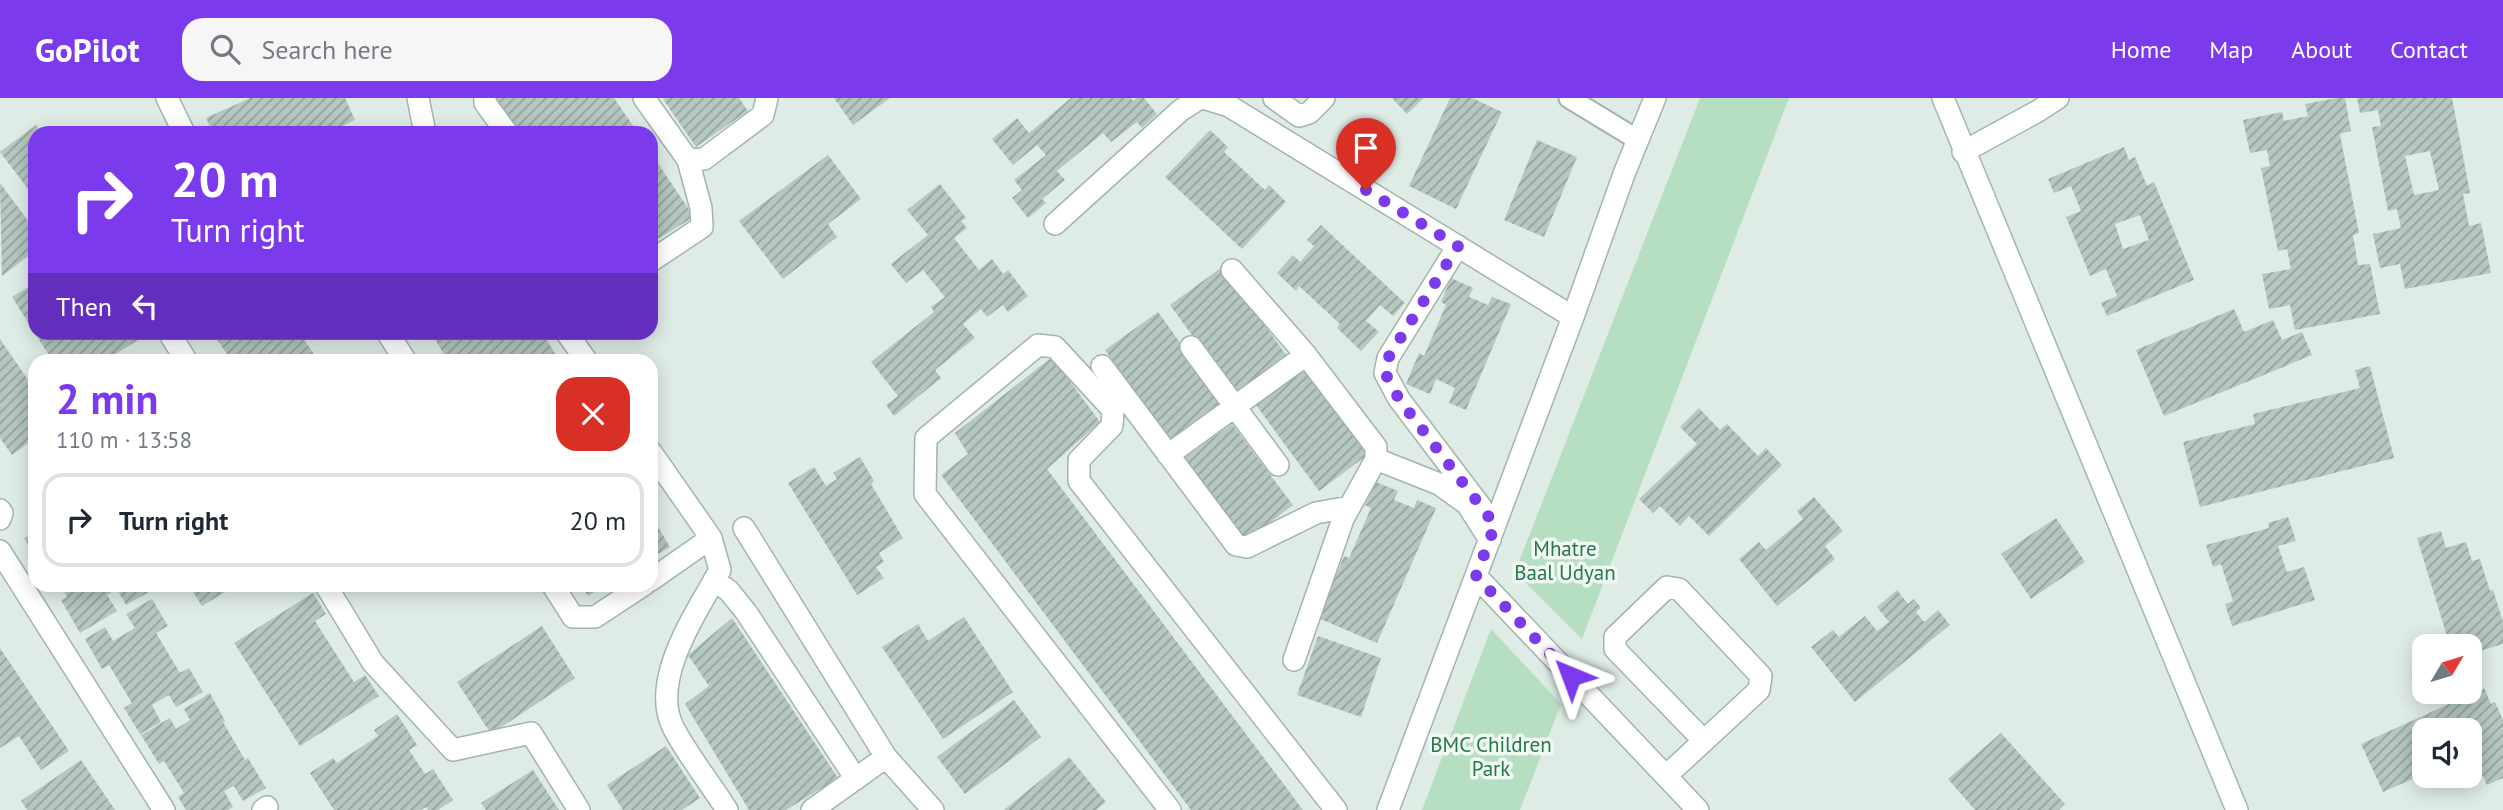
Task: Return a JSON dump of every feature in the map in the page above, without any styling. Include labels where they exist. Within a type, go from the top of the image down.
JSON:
[{"type":"street","points":[[167,98],[181,126]]},
{"type":"street","points":[[485,98],[485,103],[502,126]]},
{"type":"street","points":[[644,98],[688,160],[701,208],[702,227],[658,256]]},
{"type":"street","points":[[688,160],[704,159],[763,115],[767,98]]},
{"type":"street","points":[[1055,224],[1181,110],[1202,98],[1228,106],[1573,317]]},
{"type":"street","points":[[1274,98],[1299,116],[1309,113],[1324,98]]},
{"type":"street","points":[[1388,810],[1656,98]]},
{"type":"street","points":[[1943,98],[1963,152],[2237,810]]},
{"type":"street","points":[[1963,152],[2057,98]]},
{"type":"street","points":[[424,101],[425,126]]},
{"type":"street","points":[[1458,246],[1388,358],[1385,373],[1399,399],[1492,532]]},
{"type":"street","points":[[1232,270],[1306,355],[1376,447],[1376,459],[1343,519],[1294,660]]},
{"type":"street","points":[[1170,810],[925,494],[926,439],[1038,345],[1055,347],[1112,410],[1112,426],[1079,460],[1079,481],[1333,809]]},
{"type":"street","points":[[1191,347],[1278,465]]},
{"type":"street","points":[[1168,454],[1306,355]]},
{"type":"street","points":[[1102,366],[1236,545],[1247,547],[1316,513],[1349,507]]},
{"type":"street","points":[[1376,459],[1439,484],[1467,504],[1492,532]]},
{"type":"street","points":[[658,463],[712,538],[720,570],[678,647],[666,697],[673,727],[727,810]]},
{"type":"street","points":[[0,510],[0,519]]},
{"type":"street","points":[[744,528],[886,757],[933,810]]},
{"type":"street","points":[[658,575],[712,538]]},
{"type":"street","points":[[0,551],[164,810]]},
{"type":"street","points":[[1476,576],[1698,810]]},
{"type":"street","points":[[714,580],[729,591],[747,612],[856,779]]},
{"type":"street","points":[[1665,776],[1704,741],[1759,691],[1761,676],[1679,589],[1667,587],[1615,637],[1615,649],[1704,741]]},
{"type":"street","points":[[330,592],[373,663],[453,750],[531,733],[579,810]]},
{"type":"street","points":[[557,592],[573,617],[596,617],[633,592]]},
{"type":"street","points":[[813,810],[886,757]]},
{"type":"lane","points":[[1569,98],[1638,140]]},
{"type":"green space","name":"Mhatre Baal Udyan","points":[[1700,98],[1789,98],[1582,639],[1515,572]]},
{"type":"green space","name":"BMC Children Park","points":[[1491,629],[1561,704],[1520,810],[1422,810]]},
{"type":"building","points":[[250,98],[345,98],[355,120],[343,126],[210,126],[206,118]]},
{"type":"building","points":[[496,98],[614,98],[633,126],[514,126]]},
{"type":"building","points":[[739,98],[748,111],[696,147],[663,99]]},
{"type":"building","points":[[834,98],[890,98],[853,125]]},
{"type":"building","points":[[1071,98],[1131,98],[1133,101],[1144,98],[1157,114],[1142,128],[1137,122],[1111,142],[1103,133],[1057,171],[1065,180],[1042,199],[1046,203],[1028,218],[1012,198],[1022,190],[1014,180],[1046,155],[1037,145],[1013,165],[992,139],[1017,118],[1029,133]]},
{"type":"building","points":[[1392,98],[1424,98],[1407,114]]},
{"type":"building","points":[[1450,98],[1472,98],[1502,112],[1456,209],[1409,186]]},
{"type":"building","points":[[2345,98],[2351,131],[2340,134],[2359,233],[2353,235],[2358,265],[2370,264],[2380,314],[2295,330],[2290,305],[2269,309],[2262,274],[2291,269],[2287,249],[2278,251],[2261,168],[2270,166],[2267,150],[2250,153],[2243,120],[2282,112],[2284,121],[2308,116],[2305,104]]},
{"type":"building","points":[[2357,98],[2452,98],[2470,193],[2463,194],[2469,226],[2481,223],[2491,273],[2405,289],[2400,264],[2380,268],[2373,234],[2401,228],[2397,209],[2388,211],[2372,127],[2381,126],[2378,110],[2360,113]],"holes":[[[2430,151],[2439,190],[2414,195],[2405,156]]]},
{"type":"building","points":[[1210,130],[1228,147],[1224,152],[1265,190],[1269,185],[1286,202],[1242,249],[1165,177]]},
{"type":"building","points":[[28,131],[28,189],[0,152]]},
{"type":"building","points":[[1537,140],[1577,157],[1544,237],[1504,220]]},
{"type":"building","points":[[2124,147],[2129,160],[2135,157],[2147,186],[2154,182],[2194,280],[2107,316],[2101,303],[2117,296],[2106,269],[2090,276],[2066,217],[2081,211],[2071,186],[2054,193],[2048,179]],"holes":[[[2140,215],[2149,240],[2123,249],[2115,224]]]},
{"type":"building","points":[[828,155],[861,199],[828,224],[837,237],[783,279],[739,221]]},
{"type":"building","points":[[658,163],[694,217],[658,239]]},
{"type":"building","points":[[0,183],[28,221],[28,256],[2,276]]},
{"type":"building","points":[[940,184],[966,218],[961,221],[967,228],[954,238],[979,270],[992,259],[1003,274],[1008,270],[1028,296],[1008,312],[1003,305],[987,317],[981,309],[963,324],[975,338],[935,370],[941,378],[894,416],[886,405],[898,396],[871,362],[934,312],[931,307],[945,297],[923,270],[906,283],[891,264],[928,235],[907,210]]},
{"type":"building","points":[[1321,225],[1405,303],[1393,316],[1380,305],[1366,321],[1379,332],[1361,351],[1337,328],[1340,324],[1299,286],[1296,291],[1277,273],[1293,255],[1300,262],[1314,246],[1307,240]]},
{"type":"building","points":[[1222,267],[1287,356],[1235,394],[1170,305]]},
{"type":"building","points":[[1451,278],[1473,288],[1469,297],[1488,305],[1492,297],[1511,304],[1466,410],[1449,403],[1455,388],[1436,379],[1430,394],[1406,384],[1419,353],[1424,356],[1446,305],[1441,302]]},
{"type":"building","points":[[28,287],[28,322],[12,297]]},
{"type":"building","points":[[2234,309],[2244,332],[2273,320],[2282,340],[2302,332],[2312,355],[2164,416],[2136,350]]},
{"type":"building","points":[[1158,312],[1222,401],[1170,439],[1105,350]]},
{"type":"building","points":[[0,339],[28,380],[28,443],[12,455],[0,438]]},
{"type":"building","points":[[39,340],[138,340],[116,354],[48,354]]},
{"type":"building","points":[[217,340],[304,340],[314,354],[227,354]]},
{"type":"building","points":[[436,340],[547,340],[555,354],[444,354]]},
{"type":"building","points":[[1052,357],[1100,422],[1047,469],[1303,810],[1191,810],[941,475],[968,454],[955,433]]},
{"type":"building","points":[[1305,364],[1370,453],[1319,491],[1253,401]]},
{"type":"building","points":[[2370,366],[2394,458],[2200,507],[2183,442],[2255,424],[2253,414],[2360,388],[2355,370]]},
{"type":"building","points":[[1699,408],[1720,430],[1727,424],[1758,456],[1766,448],[1782,465],[1709,536],[1689,516],[1680,526],[1660,506],[1653,513],[1639,499],[1697,444],[1680,427]]},
{"type":"building","points":[[1232,424],[1293,505],[1243,543],[1180,461]]},
{"type":"building","points":[[860,457],[874,481],[871,484],[903,538],[879,553],[884,562],[876,567],[884,578],[857,595],[788,483],[814,467],[826,486],[837,479],[833,473]]},
{"type":"building","points":[[1376,482],[1398,491],[1394,500],[1414,508],[1417,500],[1436,508],[1377,643],[1318,618],[1344,556],[1349,558],[1371,508],[1365,505]]},
{"type":"building","points":[[1814,497],[1843,531],[1825,546],[1835,559],[1777,606],[1739,559],[1759,542],[1766,550],[1803,519],[1797,511]]},
{"type":"building","points":[[2288,517],[2296,541],[2278,546],[2287,572],[2304,567],[2315,600],[2232,626],[2225,604],[2233,601],[2221,564],[2213,567],[2206,545],[2269,528],[2268,523]]},
{"type":"building","points":[[2056,518],[2085,562],[2031,599],[2001,554]]},
{"type":"building","points":[[658,527],[670,547],[658,554]]},
{"type":"building","points":[[2441,531],[2446,548],[2466,542],[2472,561],[2480,559],[2503,622],[2503,644],[2482,650],[2482,634],[2446,634],[2417,538]]},
{"type":"building","points":[[1897,590],[1908,604],[1914,599],[1921,608],[1916,612],[1924,622],[1938,610],[1950,625],[1855,702],[1811,647],[1833,630],[1839,637],[1865,616],[1877,631],[1889,622],[1877,607]]},
{"type":"building","points":[[64,592],[112,592],[107,595],[117,611],[80,633],[61,600],[67,597]]},
{"type":"building","points":[[119,592],[149,592],[126,605]]},
{"type":"building","points":[[193,592],[225,592],[202,606]]},
{"type":"building","points":[[313,593],[326,614],[315,621],[354,682],[365,675],[379,696],[300,746],[234,643]]},
{"type":"building","points":[[152,599],[168,626],[156,633],[180,673],[189,668],[203,692],[176,707],[169,695],[152,705],[161,722],[140,734],[124,708],[132,703],[109,665],[102,669],[85,639],[105,627],[113,641],[135,628],[126,614]]},
{"type":"building","points":[[964,617],[1013,692],[943,739],[882,647],[918,624],[928,641]]},
{"type":"building","points":[[732,618],[838,778],[786,810],[749,810],[685,704],[709,686],[688,655]]},
{"type":"building","points":[[542,626],[575,678],[491,734],[457,682]]},
{"type":"building","points":[[1318,636],[1381,658],[1361,717],[1297,695]]},
{"type":"building","points":[[0,648],[69,751],[41,770],[19,736],[0,748]]},
{"type":"building","points":[[2484,688],[2491,704],[2495,702],[2503,720],[2503,778],[2487,785],[2482,775],[2482,718],[2418,718],[2449,704],[2482,704]]},
{"type":"building","points":[[210,693],[245,760],[248,758],[266,788],[243,801],[234,786],[224,791],[233,807],[228,810],[186,810],[178,797],[184,793],[164,761],[159,764],[141,735],[170,718],[176,729],[190,720],[184,709]]},
{"type":"building","points":[[1014,700],[1041,737],[965,794],[937,757]]},
{"type":"building","points":[[397,714],[417,745],[409,750],[425,774],[433,769],[453,800],[438,810],[428,810],[426,807],[421,810],[334,810],[310,773],[333,758],[337,763],[378,736],[374,730]]},
{"type":"building","points":[[2412,721],[2412,779],[2383,792],[2361,744]]},
{"type":"building","points":[[2001,733],[2065,804],[2059,810],[1975,810],[1948,779]]},
{"type":"building","points":[[666,746],[700,798],[682,810],[623,810],[607,785]]},
{"type":"building","points":[[1069,757],[1106,802],[1096,810],[1004,810]]},
{"type":"building","points":[[81,760],[115,810],[27,810],[21,801]]},
{"type":"building","points":[[533,770],[559,810],[486,810],[481,803]]},
{"type":"route","points":[[1366,190],[1458,246],[1388,358],[1385,373],[1399,399],[1495,525],[1476,576],[1571,676]]}]
